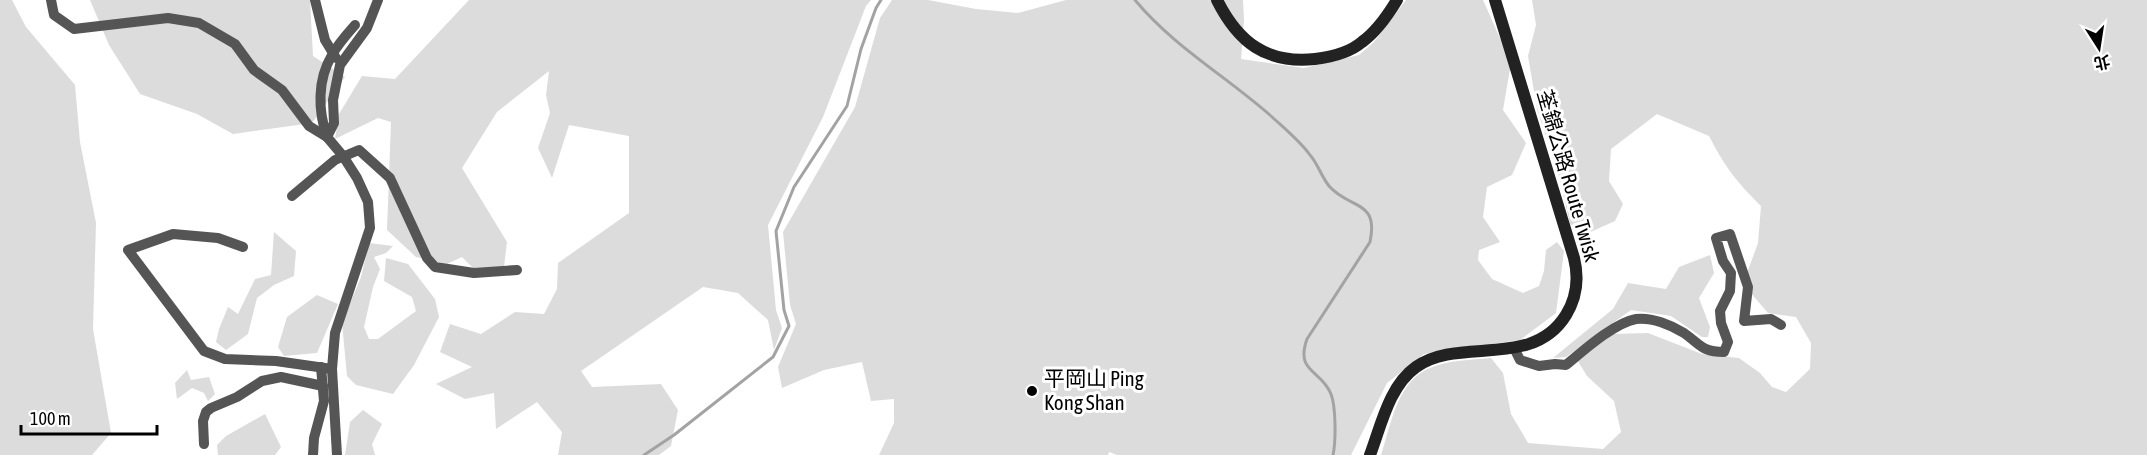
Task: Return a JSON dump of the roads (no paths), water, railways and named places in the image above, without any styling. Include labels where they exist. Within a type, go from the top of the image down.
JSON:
[{"type":"main road","points":[[1217,0],[1238,33],[1255,48],[1288,60],[1336,56],[1357,46],[1372,32],[1398,0]]},
{"type":"main road","name":"荃錦公路 Route Twisk","points":[[1370,455],[1394,392],[1415,368],[1428,360],[1445,356],[1514,348],[1536,341],[1558,326],[1574,299],[1576,272],[1568,235],[1495,0]]},
{"type":"street","points":[[51,0],[54,15],[74,29],[168,18],[199,23],[235,44],[254,70],[282,90],[309,126],[327,137],[357,178],[368,202],[370,228],[335,333],[323,386],[324,401],[314,438],[313,455]]},
{"type":"street","points":[[315,0],[325,40],[340,65]]},
{"type":"street","points":[[327,137],[334,123],[333,100],[340,65],[367,28],[378,0]]},
{"type":"street","points":[[327,137],[320,116],[321,89],[333,53],[354,25]]},
{"type":"street","points":[[292,196],[335,160],[359,150],[390,177],[427,258],[435,267],[474,273],[517,270]]},
{"type":"street","points":[[243,247],[218,238],[173,234],[128,250],[204,351],[214,356],[237,360],[276,361],[327,368]]},
{"type":"street","points":[[1514,348],[1520,360],[1539,366],[1566,365],[1589,345],[1627,322],[1638,319],[1668,324],[1708,352],[1724,352],[1728,342],[1721,323],[1720,311],[1730,291],[1731,273],[1722,261],[1716,238],[1730,234],[1748,287],[1744,321],[1771,319],[1781,325]]},
{"type":"street","points":[[327,368],[337,455]]},
{"type":"street","points":[[204,444],[203,421],[206,412],[237,397],[262,381],[281,376],[323,386]]},
{"type":"waterway","points":[[644,455],[674,435],[773,357],[789,326],[784,310],[776,231],[794,187],[847,106],[861,49],[881,0]]},
{"type":"waterway","points":[[1135,0],[1166,32],[1292,135],[1313,159],[1329,186],[1337,194],[1361,207],[1370,218],[1372,228],[1370,242],[1307,339],[1304,350],[1307,365],[1327,386],[1333,400],[1335,424],[1333,455]]},
{"type":"place","name":"平岡山 Ping Kong Shan","points":[[1032,391]]}]
